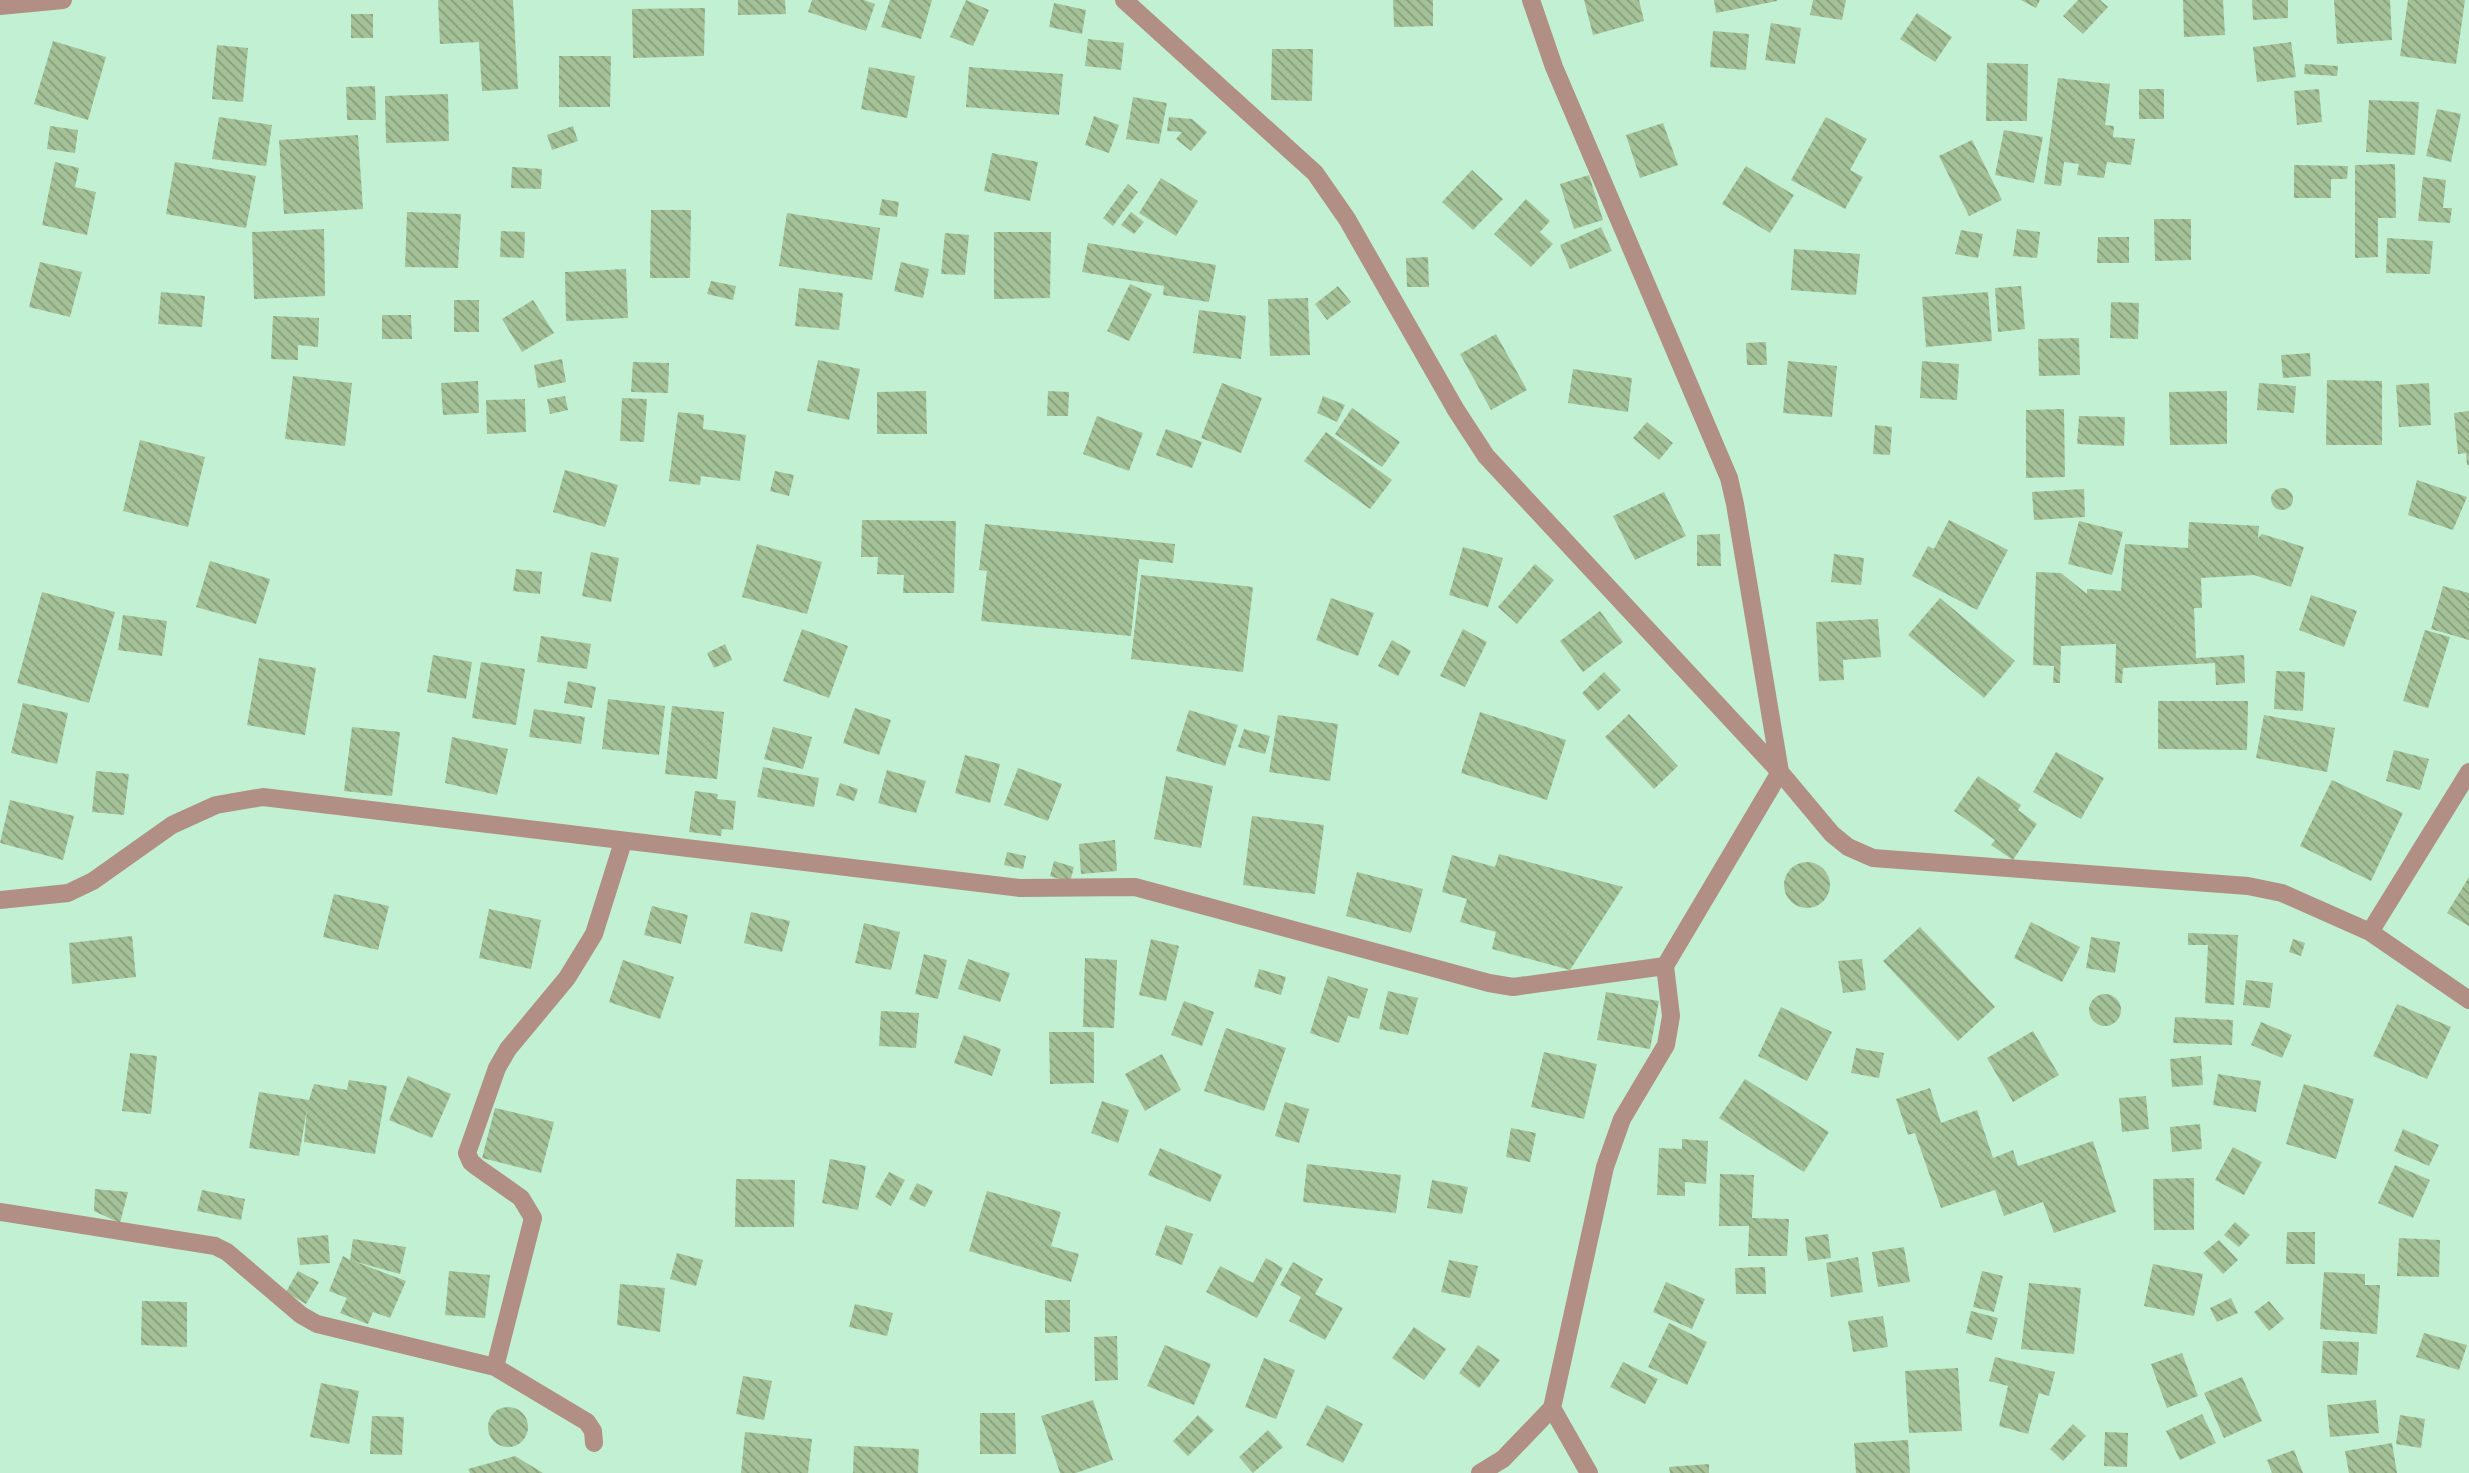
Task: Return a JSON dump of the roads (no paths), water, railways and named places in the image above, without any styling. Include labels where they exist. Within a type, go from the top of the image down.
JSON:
[{"type":"street","points":[[0,6],[62,0]]},
{"type":"street","points":[[1124,0],[1315,173],[1347,219],[1456,410],[1486,456],[1780,772],[1832,834],[1848,847],[1873,858],[2248,886],[2282,893],[2370,932],[2469,1000]]},
{"type":"street","points":[[1480,1473],[1503,1459],[1552,1408],[1605,1167],[1622,1118],[1666,1045],[1671,1016],[1665,967],[1780,772],[1729,478],[1554,67],[1531,0]]},
{"type":"street","points":[[2370,932],[2469,772]]},
{"type":"street","points":[[0,900],[68,893],[93,881],[172,825],[216,805],[263,797],[1020,888],[1135,887],[1513,987],[1665,967]]},
{"type":"street","points":[[495,1367],[533,1217],[520,1198],[471,1162],[467,1153],[497,1068],[508,1049],[567,978],[594,934],[623,842]]},
{"type":"street","points":[[0,1212],[215,1246],[228,1252],[301,1315],[317,1324],[495,1367],[587,1422],[593,1431],[594,1443]]},
{"type":"street","points":[[1552,1408],[1589,1473]]}]
